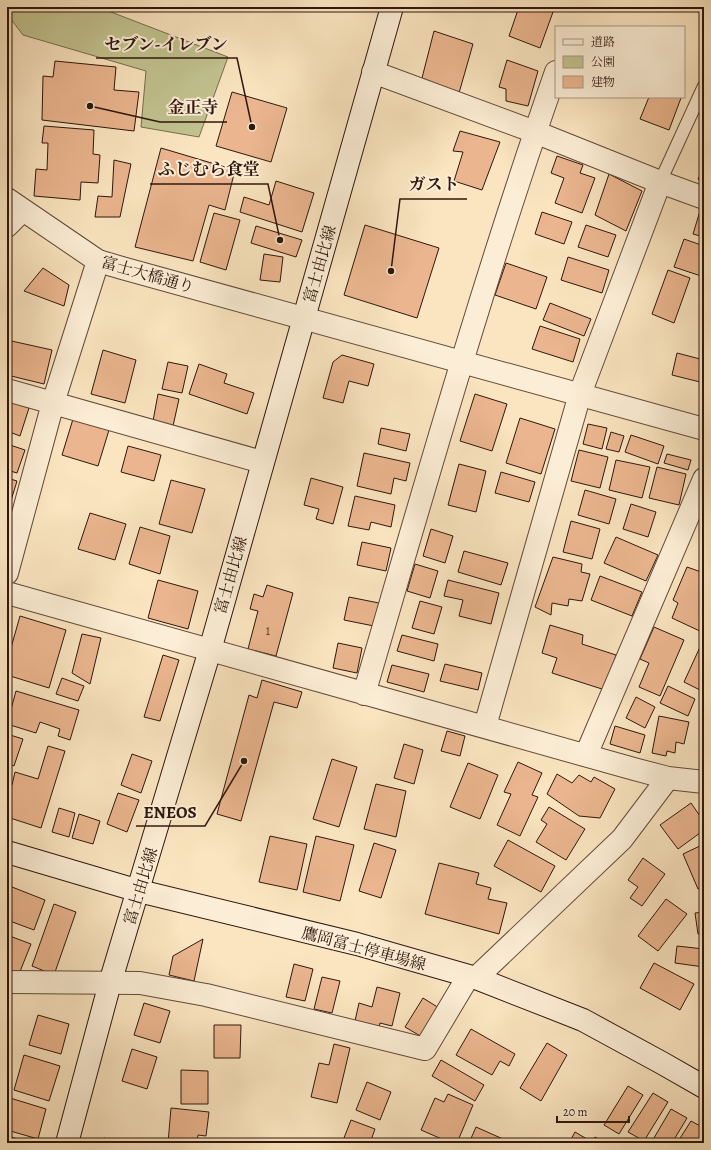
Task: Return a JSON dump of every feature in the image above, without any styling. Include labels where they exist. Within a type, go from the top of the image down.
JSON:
[{"type":"street","name":"富士由比線","points":[[67,1143],[110,983],[139,891],[210,650],[392,7]]},
{"type":"street","points":[[373,72],[535,132],[704,198]]},
{"type":"street","points":[[364,694],[462,361],[535,132],[555,75]]},
{"type":"street","points":[[485,726],[580,394],[660,182]]},
{"type":"street","points":[[7,226],[15,205]]},
{"type":"street","name":"富士大橋通り","points":[[15,205],[98,261],[704,429]]},
{"type":"street","points":[[7,573],[53,403],[98,261]]},
{"type":"street","points":[[7,390],[262,462]]},
{"type":"street","points":[[586,755],[704,480]]},
{"type":"street","points":[[7,593],[668,778],[704,782]]},
{"type":"street","points":[[7,982],[140,983],[206,995],[425,1049],[472,978],[622,839],[668,778]]},
{"type":"street","name":"鷹岡富士停車場線","points":[[7,852],[139,891],[357,944],[472,978],[583,1020],[704,1087]]},
{"type":"lane","points":[[660,182],[704,86]]},
{"type":"green space","points":[[10,7],[98,7],[228,57],[199,137],[141,127],[146,71],[23,35],[7,14]]},
{"type":"building","points":[[519,7],[540,7],[553,12],[540,48],[509,36]]},
{"type":"building","points":[[434,31],[473,44],[459,93],[422,78]]},
{"type":"building","points":[[507,60],[538,71],[528,106],[506,101],[506,89],[499,87]]},
{"type":"building","points":[[55,61],[116,67],[114,90],[139,92],[134,131],[42,120],[43,76],[53,77]]},
{"type":"building","points":[[232,92],[287,108],[271,162],[216,146]]},
{"type":"building","points":[[649,98],[681,98],[669,130],[640,119]]},
{"type":"building","points":[[44,126],[94,130],[93,154],[100,155],[98,183],[81,182],[80,200],[34,196],[36,169],[47,170],[48,143],[42,143]]},
{"type":"building","points":[[460,131],[500,142],[482,190],[454,181],[463,152],[453,151]]},
{"type":"building","points":[[161,148],[235,170],[225,210],[209,205],[193,261],[135,247]]},
{"type":"building","points":[[557,156],[583,165],[580,173],[595,178],[582,213],[555,203],[564,178],[551,173]]},
{"type":"building","points":[[114,160],[131,164],[120,217],[95,217],[98,196],[112,197]]},
{"type":"building","points":[[704,168],[704,183],[698,179]]},
{"type":"building","points":[[609,174],[642,191],[626,231],[595,215]]},
{"type":"building","points":[[276,181],[314,193],[302,232],[240,212],[244,197],[269,205]]},
{"type":"building","points":[[700,211],[704,212],[704,237],[693,234]]},
{"type":"building","points":[[542,212],[572,222],[564,244],[535,234]]},
{"type":"building","points":[[214,213],[240,220],[226,270],[200,262]]},
{"type":"building","points":[[365,225],[439,248],[417,318],[344,295]]},
{"type":"building","points":[[586,225],[616,235],[608,257],[578,247]]},
{"type":"building","points":[[256,226],[302,240],[296,257],[251,243]]},
{"type":"building","points":[[684,239],[704,246],[704,277],[674,267]]},
{"type":"building","points":[[264,254],[283,257],[280,282],[260,280]]},
{"type":"building","points":[[568,257],[609,270],[602,293],[561,280]]},
{"type":"building","points":[[506,263],[547,277],[536,309],[495,295]]},
{"type":"building","points":[[43,268],[69,285],[64,306],[24,291]]},
{"type":"building","points":[[668,270],[690,278],[674,323],[652,314]]},
{"type":"building","points":[[550,303],[591,319],[584,336],[543,320]]},
{"type":"building","points":[[540,326],[580,339],[573,362],[532,349]]},
{"type":"building","points":[[7,340],[52,350],[44,384],[7,375]]},
{"type":"building","points":[[103,350],[136,360],[125,403],[91,394]]},
{"type":"building","points":[[677,353],[704,360],[704,383],[672,375]]},
{"type":"building","points":[[342,355],[374,364],[368,386],[349,381],[343,403],[323,398],[333,362]]},
{"type":"building","points":[[168,362],[188,366],[182,393],[162,389]]},
{"type":"building","points":[[199,364],[227,374],[224,383],[254,393],[247,414],[189,394]]},
{"type":"building","points":[[158,394],[179,399],[173,426],[153,421]]},
{"type":"building","points":[[475,394],[507,404],[492,451],[460,441]]},
{"type":"building","points":[[7,401],[29,408],[20,436],[7,431]]},
{"type":"building","points":[[520,418],[555,429],[541,474],[506,463]]},
{"type":"building","points":[[73,419],[109,430],[98,466],[62,455]]},
{"type":"building","points":[[588,424],[607,428],[602,449],[583,444]]},
{"type":"building","points":[[381,428],[410,434],[406,451],[378,444]]},
{"type":"building","points":[[611,432],[624,436],[619,452],[606,449]]},
{"type":"building","points":[[631,435],[664,446],[658,464],[625,452]]},
{"type":"building","points":[[7,444],[25,450],[17,473],[7,470]]},
{"type":"building","points":[[128,446],[161,455],[154,481],[121,472]]},
{"type":"building","points":[[579,450],[608,457],[600,488],[571,481]]},
{"type":"building","points":[[364,453],[410,463],[406,481],[394,478],[391,494],[357,486]]},
{"type":"building","points":[[667,454],[691,460],[688,470],[664,463]]},
{"type":"building","points":[[616,460],[650,467],[642,498],[609,490]]},
{"type":"building","points":[[459,464],[486,471],[476,512],[448,505]]},
{"type":"building","points":[[657,467],[686,474],[679,505],[649,498]]},
{"type":"building","points":[[501,472],[535,482],[529,502],[495,493]]},
{"type":"building","points":[[7,478],[17,481],[9,507],[7,507]]},
{"type":"building","points":[[311,478],[343,487],[333,524],[316,519],[319,509],[304,505]]},
{"type":"building","points":[[171,480],[205,489],[192,533],[159,524]]},
{"type":"building","points":[[585,490],[616,499],[609,524],[578,515]]},
{"type":"building","points":[[355,496],[395,505],[391,527],[371,522],[369,530],[348,526]]},
{"type":"building","points":[[631,504],[656,512],[648,537],[623,529]]},
{"type":"building","points":[[90,513],[126,524],[115,560],[78,549]]},
{"type":"building","points":[[571,521],[600,529],[592,559],[563,552]]},
{"type":"building","points":[[140,527],[170,536],[160,574],[129,564]]},
{"type":"building","points":[[431,529],[453,536],[445,563],[423,556]]},
{"type":"building","points":[[616,537],[658,555],[646,581],[604,563]]},
{"type":"building","points":[[362,542],[391,548],[386,571],[357,565]]},
{"type":"building","points":[[464,551],[508,563],[501,585],[458,572]]},
{"type":"building","points":[[553,557],[582,564],[581,572],[590,574],[582,601],[569,599],[568,606],[552,603],[551,615],[535,607]]},
{"type":"building","points":[[415,564],[438,571],[430,598],[407,591]]},
{"type":"building","points":[[687,567],[704,573],[704,633],[672,618],[678,603],[673,600]]},
{"type":"building","points":[[600,576],[642,592],[632,616],[591,600]]},
{"type":"building","points":[[158,580],[198,591],[188,629],[148,618]]},
{"type":"building","points":[[448,580],[499,593],[491,624],[459,616],[463,600],[444,596]]},
{"type":"building","points":[[267,585],[293,593],[276,656],[248,649],[258,611],[250,609],[254,594],[263,597]]},
{"type":"building","points":[[349,597],[379,603],[374,626],[344,620]]},
{"type":"building","points":[[420,601],[442,607],[434,634],[412,628]]},
{"type":"building","points":[[20,616],[66,630],[49,688],[7,675],[7,662]]},
{"type":"building","points":[[550,625],[583,635],[582,644],[616,655],[605,690],[552,673],[557,658],[542,653]]},
{"type":"building","points":[[654,627],[684,640],[660,696],[639,687],[649,663],[640,659]]},
{"type":"building","points":[[82,634],[101,638],[90,684],[72,673]]},
{"type":"building","points":[[402,635],[438,644],[434,661],[397,651]]},
{"type":"building","points":[[338,643],[362,648],[357,673],[333,668]]},
{"type":"building","points":[[700,647],[704,648],[704,692],[684,682]]},
{"type":"building","points":[[163,655],[179,660],[160,721],[144,717]]},
{"type":"building","points":[[445,664],[482,673],[478,690],[440,681]]},
{"type":"building","points":[[392,665],[429,674],[424,692],[387,682]]},
{"type":"building","points":[[62,678],[84,686],[78,701],[56,694]]},
{"type":"building","points":[[262,680],[302,692],[297,708],[274,702],[241,821],[217,814],[249,695],[257,698]]},
{"type":"building","points":[[668,686],[695,699],[688,716],[660,703]]},
{"type":"building","points":[[16,691],[79,710],[70,740],[58,736],[60,729],[40,722],[36,733],[7,724]]},
{"type":"building","points":[[636,697],[655,707],[645,728],[626,718]]},
{"type":"building","points":[[659,716],[689,722],[684,744],[676,742],[675,753],[667,751],[666,756],[652,753]]},
{"type":"building","points":[[615,726],[645,735],[640,753],[610,744]]},
{"type":"building","points":[[447,731],[465,736],[460,756],[441,751]]},
{"type":"building","points":[[7,734],[23,739],[14,766],[7,763]]},
{"type":"building","points":[[404,744],[423,750],[414,784],[394,778]]},
{"type":"building","points":[[48,746],[65,751],[41,828],[7,817],[7,783],[12,785],[15,772],[38,779]]},
{"type":"building","points":[[132,754],[152,761],[141,793],[121,785]]},
{"type":"building","points":[[332,759],[357,767],[339,827],[313,819]]},
{"type":"building","points":[[518,762],[542,773],[532,795],[538,797],[520,836],[497,825],[511,794],[504,792]]},
{"type":"building","points":[[468,763],[498,775],[480,819],[450,807]]},
{"type":"building","points":[[557,774],[572,783],[579,775],[591,782],[594,777],[615,789],[600,818],[579,816],[547,794]]},
{"type":"building","points":[[376,784],[406,791],[396,837],[364,829]]},
{"type":"building","points":[[118,793],[139,800],[127,832],[107,824]]},
{"type":"building","points":[[691,803],[704,822],[704,830],[678,849],[660,825]]},
{"type":"building","points":[[549,807],[585,829],[566,860],[536,842],[547,824],[541,820]]},
{"type":"building","points":[[59,808],[75,813],[69,837],[52,832]]},
{"type":"building","points":[[79,814],[100,821],[93,844],[72,838]]},
{"type":"building","points":[[270,836],[307,844],[297,890],[259,882]]},
{"type":"building","points":[[316,836],[354,845],[340,901],[303,892]]},
{"type":"building","points":[[508,840],[555,866],[541,892],[494,866]]},
{"type":"building","points":[[374,843],[396,850],[381,898],[359,891]]},
{"type":"building","points":[[704,844],[704,886],[698,889],[683,854]]},
{"type":"building","points":[[643,858],[665,874],[642,906],[630,898],[638,887],[628,880]]},
{"type":"building","points":[[439,863],[479,873],[476,884],[491,888],[488,899],[507,903],[499,934],[425,914]]},
{"type":"building","points":[[12,887],[45,900],[34,930],[7,920],[7,899]]},
{"type":"building","points":[[666,899],[687,914],[658,951],[638,936]]},
{"type":"building","points":[[54,904],[76,912],[54,975],[32,966]]},
{"type":"building","points":[[704,912],[704,933],[698,934],[695,913]]},
{"type":"building","points":[[7,935],[31,944],[19,974],[7,970]]},
{"type":"building","points":[[203,939],[194,981],[169,975],[173,956]]},
{"type":"building","points":[[677,946],[704,949],[704,967],[675,963]]},
{"type":"building","points":[[654,963],[694,984],[680,1010],[640,988]]},
{"type":"building","points":[[294,964],[313,969],[305,1001],[286,997]]},
{"type":"building","points":[[322,977],[340,981],[332,1013],[314,1009]]},
{"type":"building","points":[[377,987],[400,993],[392,1026],[380,1023],[379,1027],[355,1021],[359,1003],[372,1007]]},
{"type":"building","points":[[423,998],[439,1008],[422,1037],[405,1027]]},
{"type":"building","points":[[144,1003],[170,1011],[160,1043],[134,1035]]},
{"type":"building","points":[[38,1015],[69,1024],[61,1054],[29,1045]]},
{"type":"building","points":[[214,1025],[241,1025],[240,1058],[214,1058]]},
{"type":"building","points":[[471,1029],[515,1054],[509,1066],[500,1061],[492,1075],[456,1055]]},
{"type":"building","points":[[547,1043],[567,1055],[541,1101],[520,1088]]},
{"type":"building","points":[[334,1044],[350,1048],[337,1103],[311,1097],[319,1063],[329,1065]]},
{"type":"building","points":[[132,1049],[157,1057],[147,1089],[122,1081]]},
{"type":"building","points":[[24,1055],[60,1066],[49,1101],[14,1090]]},
{"type":"building","points":[[441,1060],[484,1085],[475,1101],[432,1076]]},
{"type":"building","points":[[181,1070],[208,1071],[208,1104],[181,1104]]},
{"type":"building","points":[[367,1082],[391,1092],[380,1120],[356,1110]]},
{"type":"building","points":[[628,1086],[643,1095],[619,1134],[604,1125]]},
{"type":"building","points":[[653,1093],[668,1102],[644,1141],[628,1132]]},
{"type":"building","points":[[448,1094],[473,1105],[457,1143],[451,1143],[421,1130],[435,1098],[444,1102]]},
{"type":"building","points":[[10,1098],[46,1109],[38,1139],[7,1130],[7,1109]]},
{"type":"building","points":[[171,1108],[209,1112],[206,1136],[198,1135],[197,1143],[168,1143]]},
{"type":"building","points":[[671,1109],[687,1118],[672,1143],[651,1143]]},
{"type":"building","points":[[351,1120],[375,1129],[370,1143],[342,1143]]},
{"type":"building","points":[[691,1121],[704,1128],[704,1133],[698,1143],[677,1143]]},
{"type":"building","points":[[476,1127],[512,1143],[469,1143]]},
{"type":"building","points":[[575,1132],[592,1142],[595,1137],[605,1143],[569,1143]]},
{"type":"building","points":[[7,1136],[32,1143],[7,1143]]},
{"type":"building","points":[[104,1138],[122,1143],[103,1143]]},
{"type":"place","name":"金正寺","points":[[90,106]]},
{"type":"place","name":"セブン-イレブン","points":[[252,127]]},
{"type":"place","name":"ふじむら食堂","points":[[280,240]]},
{"type":"place","name":"ガスト","points":[[391,271]]},
{"type":"place","name":"ENEOS","points":[[244,761]]}]
